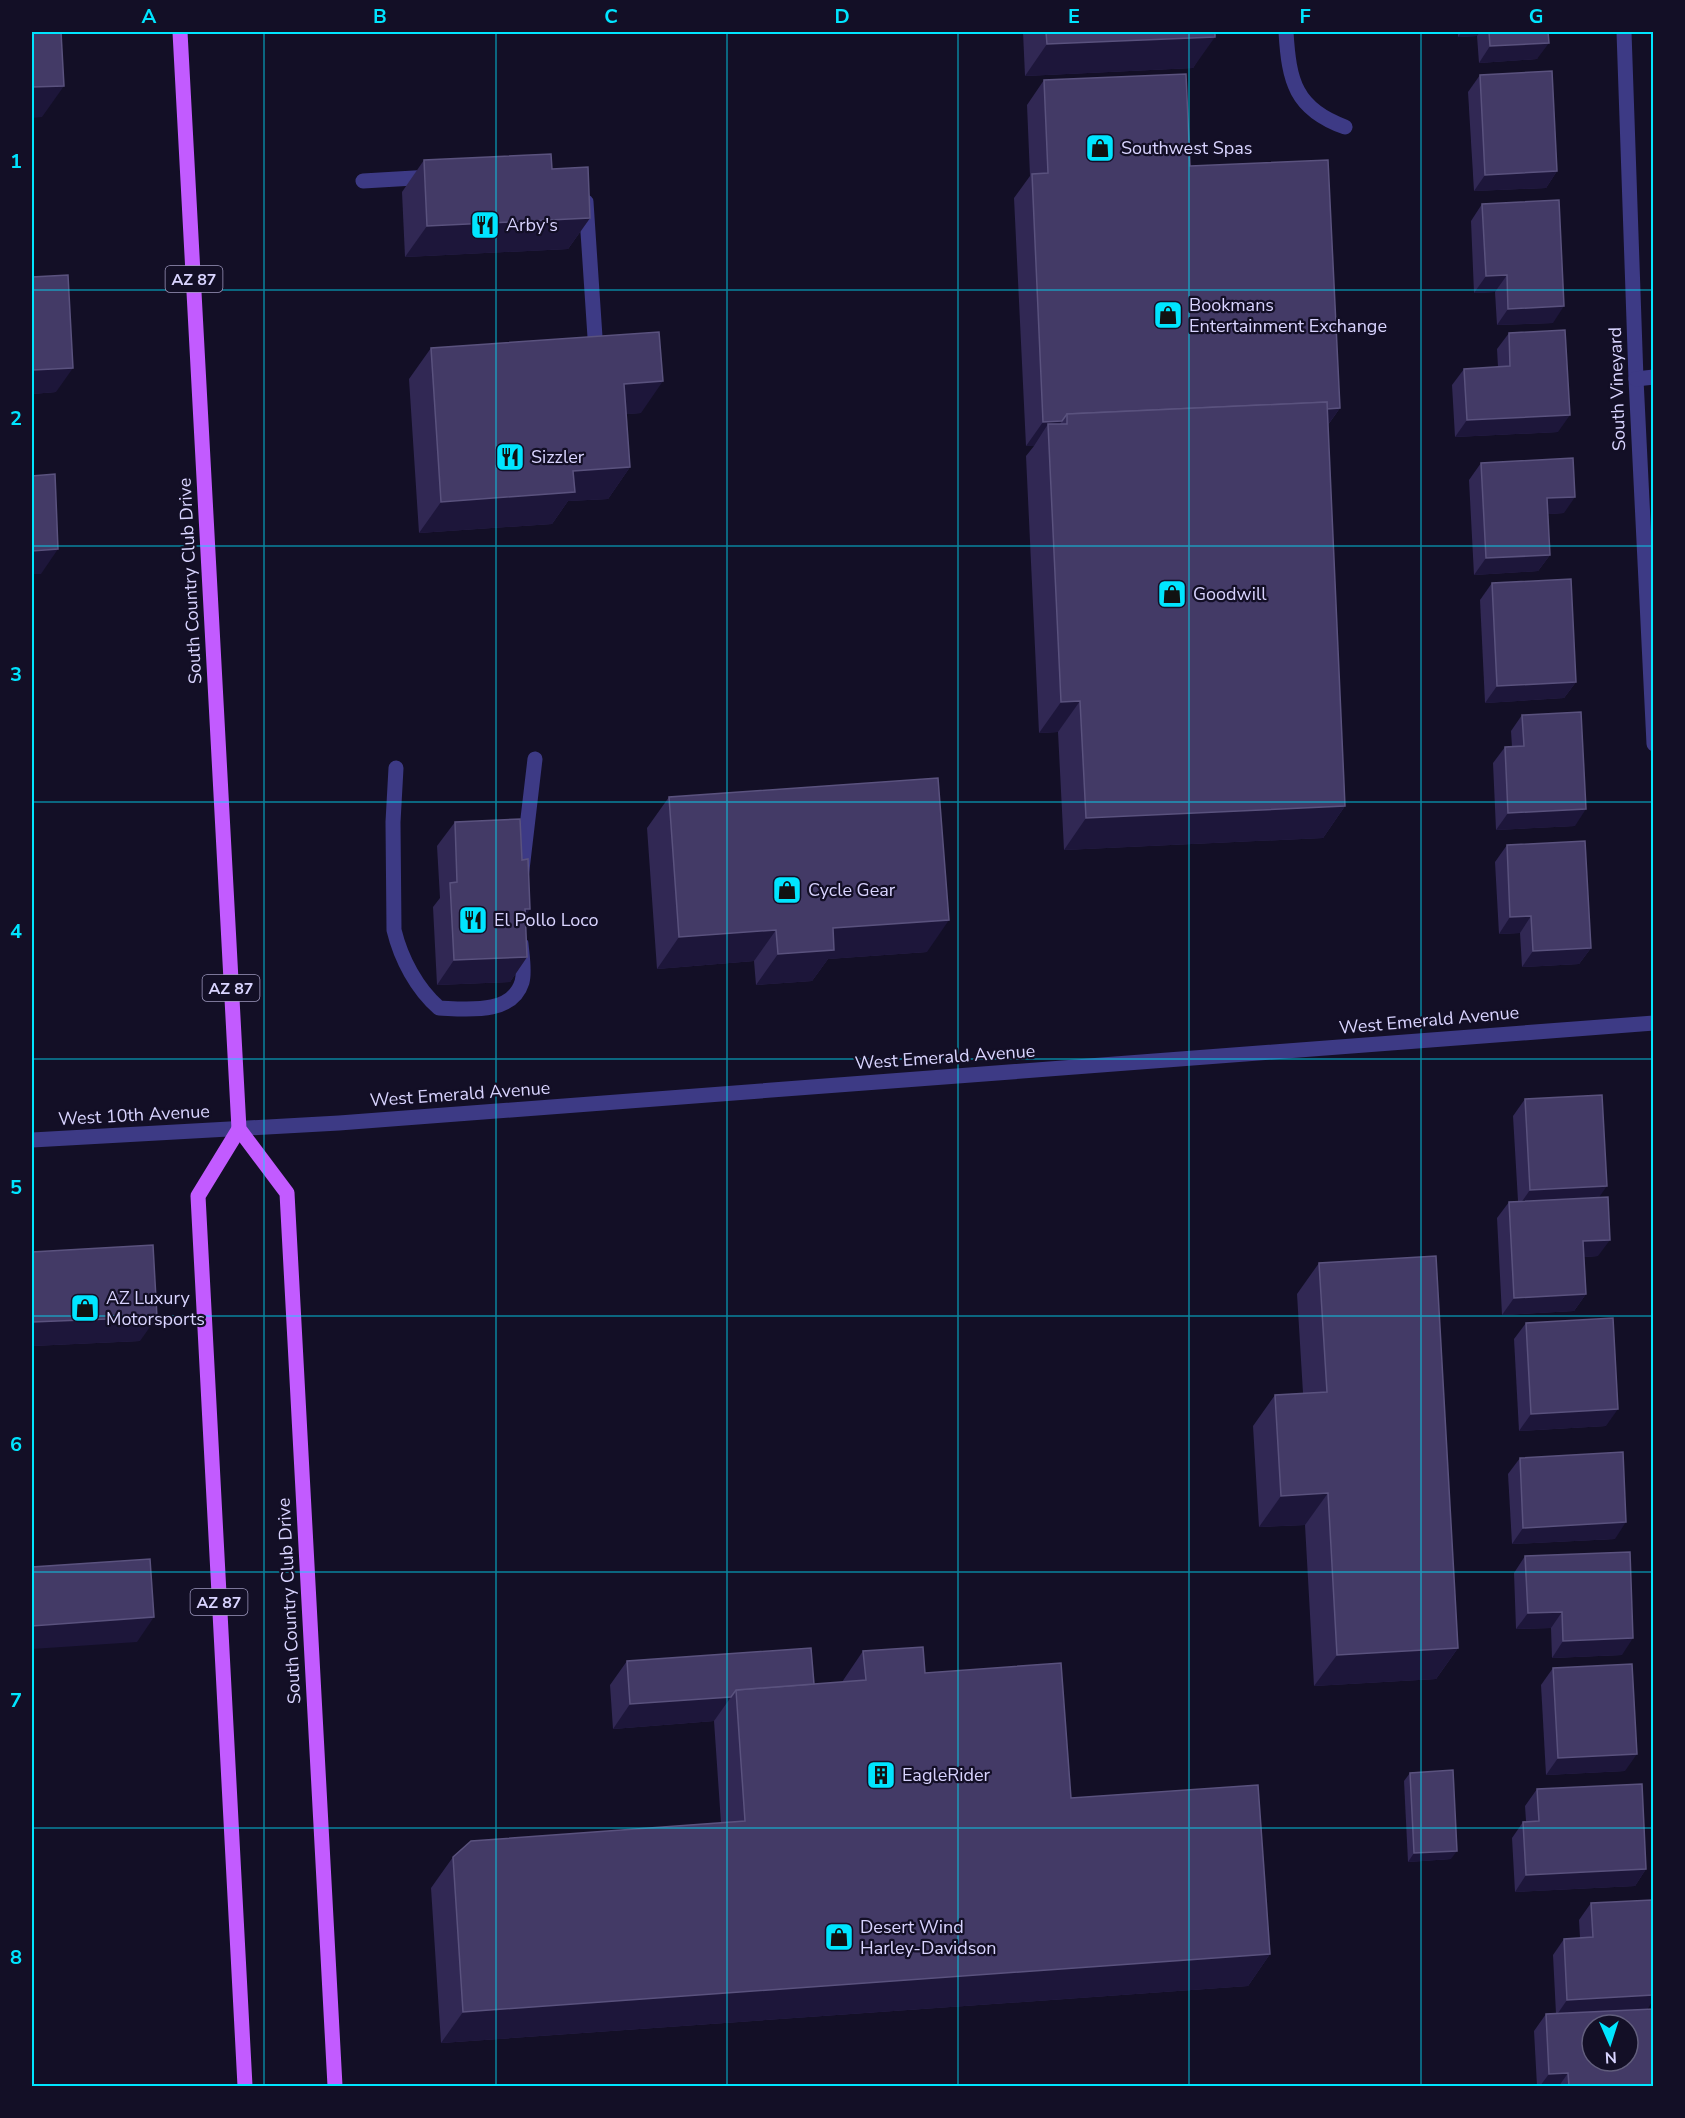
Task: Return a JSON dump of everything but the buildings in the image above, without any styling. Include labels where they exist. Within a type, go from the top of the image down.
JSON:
[{"type":"main road","name":"South Country Club Drive","points":[[180,32],[239,1129],[287,1193],[335,2086]]},
{"type":"main road","name":"AZ 87","points":[[239,1129],[198,1196],[245,2086]]},
{"type":"street","points":[[1286,32],[1292,77],[1298,93],[1322,119],[1345,127]]},
{"type":"street","name":"South Vineyard","points":[[1624,32],[1636,379],[1653,744]]},
{"type":"street","points":[[363,181],[447,177]]},
{"type":"street","points":[[580,192],[585,199],[589,222],[595,337]]},
{"type":"street","points":[[1636,379],[1653,377]]},
{"type":"street","points":[[519,889],[535,759]]},
{"type":"street","points":[[396,768],[393,822],[394,930],[397,942],[422,994],[439,1008],[495,1007],[513,999],[523,981],[520,924]]},
{"type":"street","name":"West Emerald Avenue","points":[[239,1129],[1653,1023]]},
{"type":"street","name":"West 10th Avenue","points":[[32,1140],[239,1129]]},
{"type":"place","name":"Southwest Spas","points":[[1100,148]]},
{"type":"place","name":"Arby's","points":[[485,225]]},
{"type":"place","name":"Bookmans Entertainment Exchange","points":[[1168,315]]},
{"type":"place","name":"Sizzler","points":[[510,457]]},
{"type":"place","name":"Goodwill","points":[[1172,594]]},
{"type":"place","name":"Cycle Gear","points":[[787,890]]},
{"type":"place","name":"El Pollo Loco","points":[[473,920]]},
{"type":"place","name":"AZ Luxury Motorsports","points":[[85,1308]]},
{"type":"place","name":"EagleRider","points":[[881,1775]]},
{"type":"place","name":"Desert Wind Harley-Davidson","points":[[839,1937]]}]
